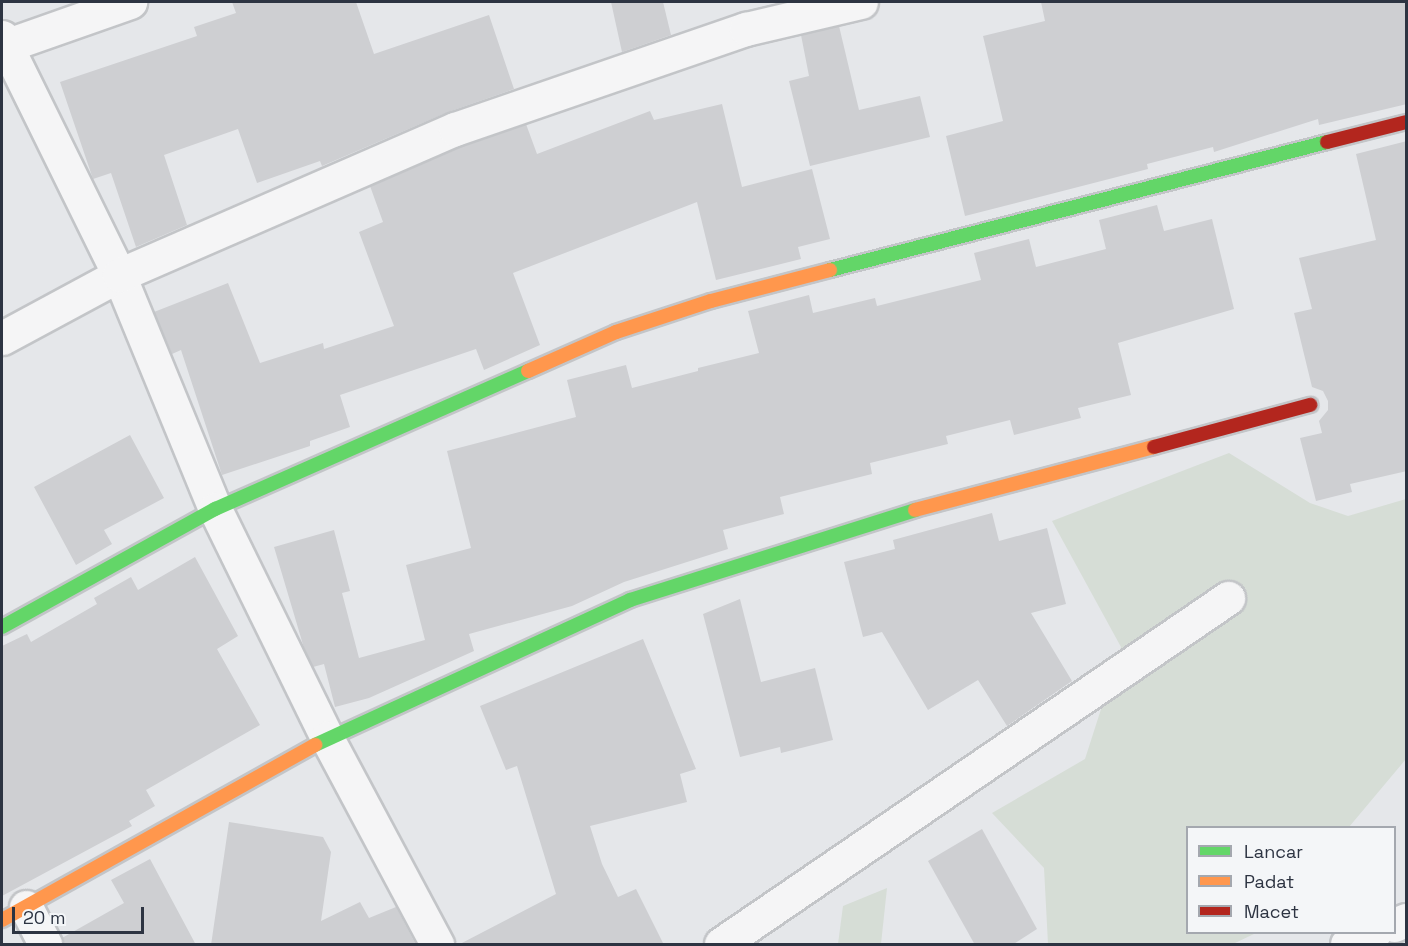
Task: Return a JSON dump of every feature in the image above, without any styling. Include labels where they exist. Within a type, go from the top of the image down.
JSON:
[{"type":"street","points":[[130,2],[3,43],[119,274],[214,508],[327,738],[436,945]]},
{"type":"street","points":[[2,338],[119,274],[455,129],[746,29],[861,2]]},
{"type":"street","points":[[2,627],[214,508],[616,332],[711,301],[1407,122]]},
{"type":"street","points":[[45,945],[14,914],[327,738],[630,600],[901,514],[1310,405]]},
{"type":"street","points":[[721,945],[1228,598]]},
{"type":"street","points":[[1347,945],[1373,934]]},
{"type":"shaded area","points":[[1229,453],[1310,503],[1348,516],[1406,499],[1406,759],[1350,826],[1186,826],[1186,934],[1254,934],[1233,944],[1048,944],[1044,868],[992,813],[1085,759],[1121,647],[1052,521]]},
{"type":"shaded area","points":[[887,888],[881,944],[838,944],[843,906]]},
{"type":"building","points":[[232,2],[356,2],[374,54],[489,15],[514,89],[448,112],[322,166],[320,161],[257,183],[238,129],[164,155],[187,225],[136,247],[111,173],[93,179],[60,82],[197,36],[194,27],[236,13]]},
{"type":"building","points":[[611,2],[663,2],[671,35],[622,52]]},
{"type":"building","points":[[1041,2],[1407,2],[1407,104],[1319,125],[1318,119],[1214,152],[1213,147],[1147,164],[1148,169],[965,216],[946,136],[1003,121],[983,36],[1045,21]]},
{"type":"building","points":[[839,26],[859,110],[920,96],[930,137],[810,166],[789,81],[809,76],[801,35]]},
{"type":"building","points":[[722,104],[742,187],[812,169],[830,239],[798,247],[801,259],[716,280],[697,202],[513,273],[540,345],[484,370],[476,349],[340,395],[350,427],[310,441],[310,446],[222,475],[181,350],[172,354],[154,312],[228,283],[260,363],[323,343],[324,349],[394,326],[359,232],[383,222],[370,186],[462,146],[526,124],[537,154],[650,111],[654,120]]},
{"type":"building","points":[[1407,141],[1407,471],[1350,484],[1352,492],[1316,501],[1300,438],[1322,433],[1319,421],[1328,410],[1328,401],[1323,391],[1312,387],[1294,313],[1312,309],[1299,258],[1376,240],[1356,154]]},
{"type":"building","points":[[1157,205],[1164,231],[1212,219],[1234,309],[1118,343],[1131,395],[1078,408],[1081,418],[1014,435],[1010,420],[946,436],[948,444],[870,463],[872,474],[780,497],[784,514],[723,530],[728,549],[624,582],[572,606],[469,634],[474,651],[369,698],[335,707],[324,664],[313,667],[304,648],[274,547],[334,530],[350,591],[342,593],[359,658],[425,640],[406,565],[471,548],[447,451],[576,417],[567,380],[626,365],[632,388],[759,353],[748,311],[809,295],[813,313],[875,298],[877,306],[981,280],[974,253],[1029,239],[1036,267],[1106,249],[1099,220]]},
{"type":"building","points":[[130,435],[164,498],[104,530],[112,544],[76,565],[34,487]]},
{"type":"building","points":[[992,513],[999,541],[1047,528],[1066,604],[1031,613],[1072,681],[1007,726],[978,680],[928,710],[882,632],[863,637],[844,562],[895,549],[893,540]]},
{"type":"building","points":[[195,557],[238,636],[217,649],[260,725],[146,790],[155,806],[129,821],[132,826],[2,896],[2,646],[27,634],[31,642],[97,604],[94,598],[131,577],[138,590]]},
{"type":"building","points":[[740,599],[761,682],[815,668],[833,740],[781,753],[780,747],[740,757],[703,614]]},
{"type":"building","points":[[643,639],[696,769],[680,774],[687,802],[590,826],[602,864],[618,897],[636,889],[664,945],[458,945],[556,894],[517,766],[506,770],[480,706]]},
{"type":"building","points":[[229,822],[323,837],[331,852],[321,921],[360,902],[369,918],[396,907],[416,945],[211,945]]},
{"type":"building","points":[[982,829],[1037,929],[1012,945],[975,945],[928,861]]},
{"type":"building","points":[[150,859],[196,945],[64,945],[62,938],[124,903],[111,880]]},
{"type":"traffic: fast","points":[[830,270],[1327,142]]},
{"type":"traffic: fast","points":[[2,627],[215,509],[528,371]]},
{"type":"traffic: fast","points":[[315,745],[630,600],[915,510]]},
{"type":"traffic: slow","points":[[528,371],[616,332],[711,301],[830,270]]},
{"type":"traffic: slow","points":[[915,510],[1154,447]]},
{"type":"traffic: slow","points":[[2,920],[315,745]]},
{"type":"traffic: jam","points":[[1327,142],[1406,122]]},
{"type":"traffic: jam","points":[[1154,447],[1310,405]]}]
